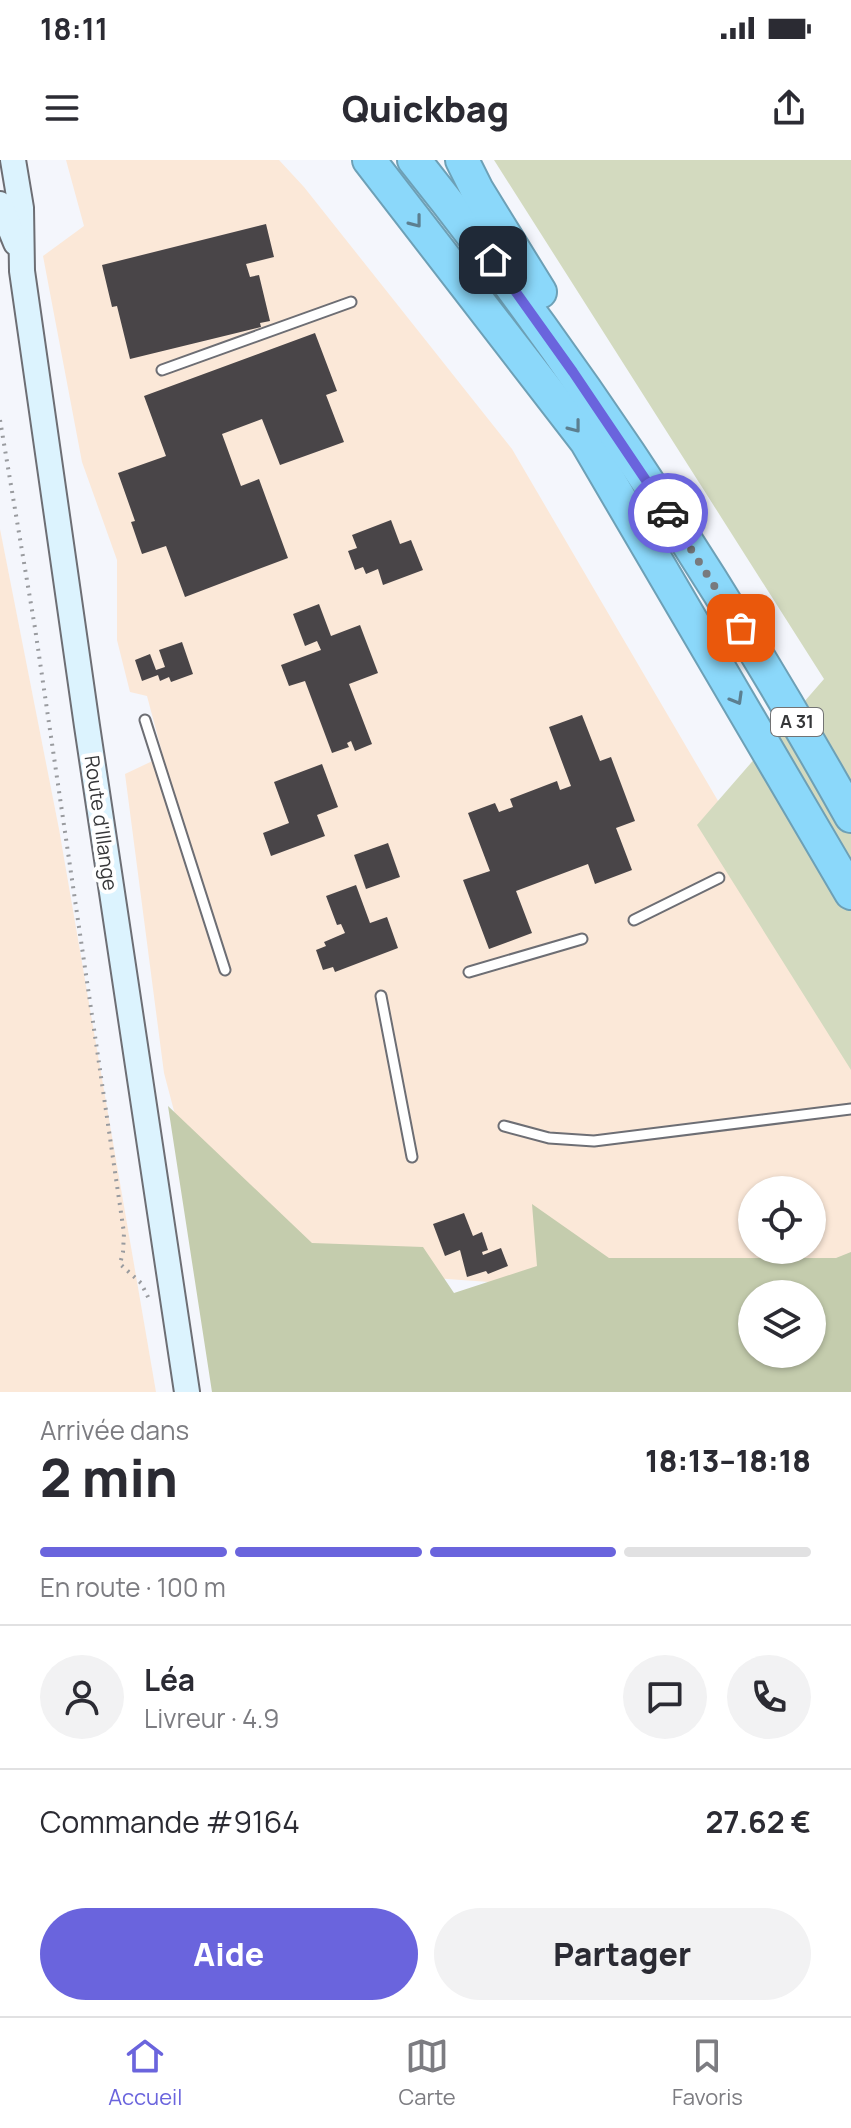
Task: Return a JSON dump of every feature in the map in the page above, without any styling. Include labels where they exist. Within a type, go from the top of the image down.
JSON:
[{"type":"highway","name":"A 31","points":[[369,160],[586,441],[851,893]]},
{"type":"highway","name":"A 31","points":[[414,160],[511,285],[573,372],[741,628],[851,816]]},
{"type":"highway","points":[[462,160],[477,190],[557,320],[573,372]]},
{"type":"main road","points":[[13,160],[21,208],[20,253]]},
{"type":"main road","points":[[0,204],[20,253]]},
{"type":"main road","name":"Route d'Illange","points":[[20,253],[89,741],[187,1392]]},
{"type":"lane","points":[[162,370],[351,302]]},
{"type":"lane","points":[[145,720],[225,970]]},
{"type":"lane","points":[[634,920],[719,878]]},
{"type":"lane","points":[[469,972],[582,939]]},
{"type":"lane","points":[[381,996],[412,1157]]},
{"type":"lane","points":[[504,1126],[549,1138],[594,1141],[851,1109]]},
{"type":"path","points":[[0,420],[35,628],[122,1217],[123,1252],[120,1264],[141,1283],[150,1304]]},
{"type":"shaded area","points":[[66,160],[279,160],[304,187],[512,449],[851,1035],[851,1308],[826,1299],[826,1280],[738,1280],[738,1300],[198,1261],[192,1179],[164,1073],[125,774],[163,756],[147,696],[130,692],[117,640],[117,560],[82,462],[43,256],[84,226]]},
{"type":"shaded area","points":[[0,529],[59,829],[156,1392],[0,1392]]},
{"type":"green space","points":[[494,160],[851,160],[851,1070],[697,825],[824,679]]},
{"type":"green space","points":[[168,1106],[312,1243],[423,1247],[454,1293],[537,1266],[532,1204],[609,1258],[738,1258],[738,1264],[826,1264],[826,1258],[851,1252],[851,1392],[212,1392]]},
{"type":"building","points":[[266,224],[274,257],[246,264],[250,277],[259,275],[270,321],[260,323],[261,327],[130,359],[117,306],[112,307],[102,265]]},
{"type":"building","points":[[315,333],[337,391],[326,395],[344,442],[280,465],[262,419],[222,434],[241,486],[259,479],[288,558],[185,597],[166,546],[142,554],[131,522],[135,521],[118,473],[166,456],[144,396]]},
{"type":"building","points":[[391,520],[400,544],[411,540],[423,570],[383,585],[378,569],[366,574],[363,567],[355,570],[348,551],[357,548],[352,535]]},
{"type":"building","points":[[319,604],[331,636],[360,625],[378,673],[349,684],[372,744],[355,751],[351,741],[347,743],[349,747],[332,753],[305,681],[289,686],[281,665],[321,650],[317,641],[305,646],[293,614]]},
{"type":"building","points":[[182,642],[193,674],[171,682],[169,677],[160,681],[158,675],[142,681],[135,660],[150,654],[156,670],[165,667],[159,650]]},
{"type":"building","points":[[582,715],[600,761],[611,757],[635,821],[616,828],[632,870],[595,884],[588,864],[516,891],[532,933],[489,949],[463,880],[490,871],[468,813],[495,803],[499,812],[513,807],[510,799],[557,781],[560,790],[571,786],[549,727]]},
{"type":"building","points":[[322,764],[338,807],[317,815],[325,836],[271,856],[263,833],[289,823],[274,782]]},
{"type":"building","points":[[388,843],[400,877],[366,889],[354,855]]},
{"type":"building","points":[[356,885],[370,923],[387,917],[398,948],[335,972],[333,967],[323,970],[316,950],[326,946],[324,942],[345,933],[341,924],[337,925],[326,896]]},
{"type":"building","points":[[464,1213],[473,1236],[482,1232],[488,1250],[482,1252],[483,1255],[501,1248],[508,1266],[488,1274],[486,1271],[467,1277],[460,1250],[445,1256],[433,1224]]},
{"type":"way so far","points":[[668,513],[741,628]]},
{"type":"route","points":[[493,260],[668,513]]}]
